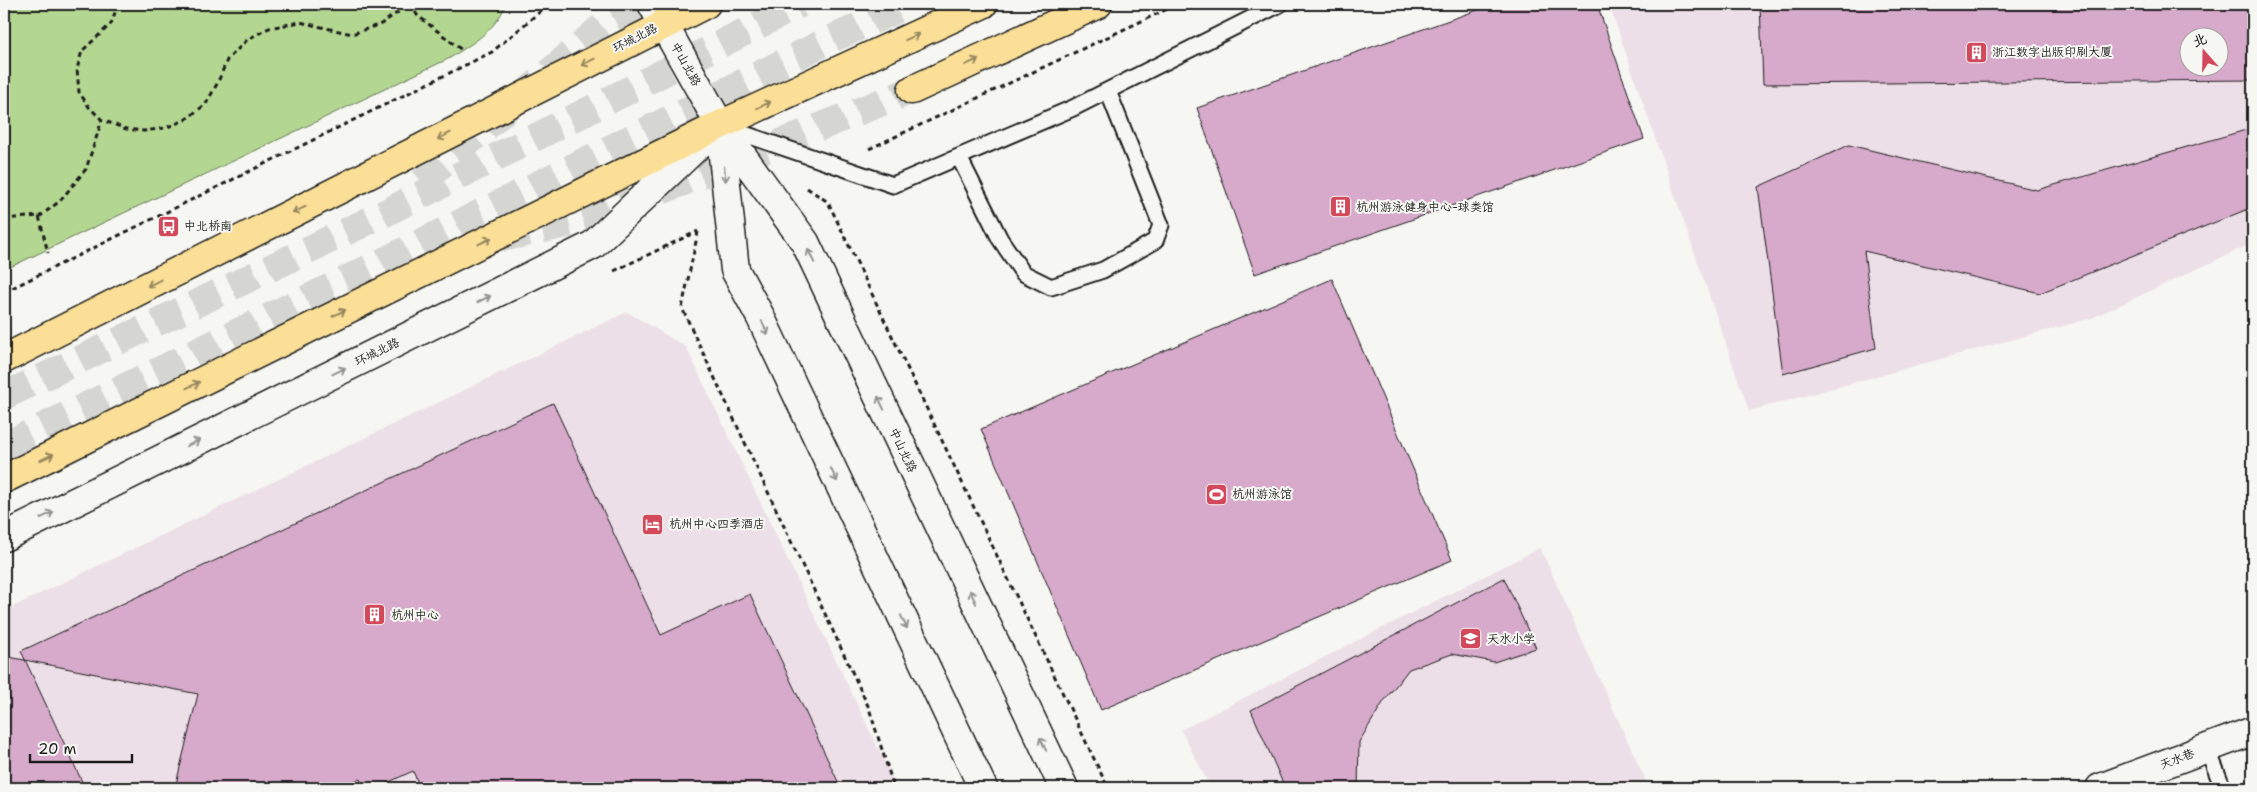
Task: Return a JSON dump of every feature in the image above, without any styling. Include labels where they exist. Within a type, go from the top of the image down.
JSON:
[{"type":"main road","name":"环城北路","points":[[4,359],[665,10],[706,4]]},
{"type":"main road","name":"环城北路","points":[[4,479],[720,125],[983,4]]},
{"type":"main road","points":[[912,90],[1098,4]]},
{"type":"main road","name":"中山北路","points":[[665,10],[720,125],[805,242],[1064,788]]},
{"type":"main road","name":"环城北路","points":[[4,537],[593,245],[720,125]]},
{"type":"main road","name":"中山北路","points":[[720,125],[735,270],[760,316],[983,788]]},
{"type":"main road","name":"天水巷","points":[[2100,788],[2253,731]]},
{"type":"lane","points":[[720,125],[893,185],[1073,108],[1280,4]]},
{"type":"lane","points":[[959,157],[1000,239],[1022,273],[1051,287],[1103,270],[1155,241],[1161,225],[1108,91]]},
{"type":"lane","points":[[2207,748],[2223,788]]},
{"type":"path","points":[[118,4],[111,24],[82,51],[77,69],[79,92],[89,107],[102,120],[126,129],[144,131],[165,128],[185,120],[206,104],[227,60],[248,39],[269,28],[300,22],[352,34],[381,24],[410,4],[417,15],[463,51]]},
{"type":"path","points":[[4,292],[492,52],[549,4]]},
{"type":"path","points":[[836,165],[1178,4]]},
{"type":"path","points":[[39,217],[60,200],[86,169],[102,120]]},
{"type":"path","points":[[4,219],[39,216],[48,253]]},
{"type":"path","points":[[608,274],[729,216]]},
{"type":"path","points":[[700,221],[682,308],[869,708],[894,788]]},
{"type":"shaded area","points":[[1609,4],[2253,4],[2253,243],[2092,318],[1749,411]]},
{"type":"shaded area","name":"杭州中心","points":[[627,312],[686,347],[897,788],[4,788],[4,611]]},
{"type":"shaded area","name":"天水小学","points":[[1540,548],[1649,788],[1211,788],[1181,730]]},
{"type":"green space","points":[[4,4],[506,4],[490,29],[450,58],[4,270]]},
{"type":"building","name":"杭州游泳健身中心-球类馆","points":[[1495,4],[1597,4],[1644,139],[1255,274],[1197,108]]},
{"type":"building","name":"浙江数字出版印刷大厦","points":[[1760,4],[2253,4],[2253,80],[1763,84]]},
{"type":"building","points":[[2253,128],[2253,207],[2040,293],[1864,251],[1876,348],[1783,374],[1758,187],[1849,145],[2037,190]]},
{"type":"building","name":"杭州游泳馆","points":[[1332,279],[1452,560],[1101,710],[981,429]]},
{"type":"building","name":"杭州中心","points":[[553,403],[661,635],[750,594],[841,788],[420,788],[413,771],[376,788],[85,788],[21,651]]},
{"type":"building","points":[[1504,578],[1536,648],[1494,662],[1452,654],[1409,669],[1384,701],[1359,742],[1358,788],[1285,788],[1251,710]]},
{"type":"building","points":[[4,656],[198,694],[175,788],[4,788]]},
{"type":"building","points":[[360,779],[364,788],[335,788]]},
{"type":"tunnel","points":[[422,182],[609,21],[641,4]]},
{"type":"tunnel","points":[[4,396],[389,211],[800,4]]},
{"type":"tunnel","points":[[4,446],[378,264],[827,41],[909,4]]},
{"type":"tunnel","points":[[501,238],[591,219],[912,90]]},
{"type":"place","name":"浙江数字出版印刷大厦","points":[[1976,52]]},
{"type":"place","name":"杭州游泳健身中心-球类馆","points":[[1340,207]]},
{"type":"place","name":"中北桥南","points":[[168,226]]},
{"type":"place","name":"杭州游泳馆","points":[[1216,494]]},
{"type":"place","name":"杭州中心四季酒店","points":[[653,524]]},
{"type":"place","name":"杭州中心","points":[[375,615]]},
{"type":"place","name":"天水小学","points":[[1471,639]]}]
